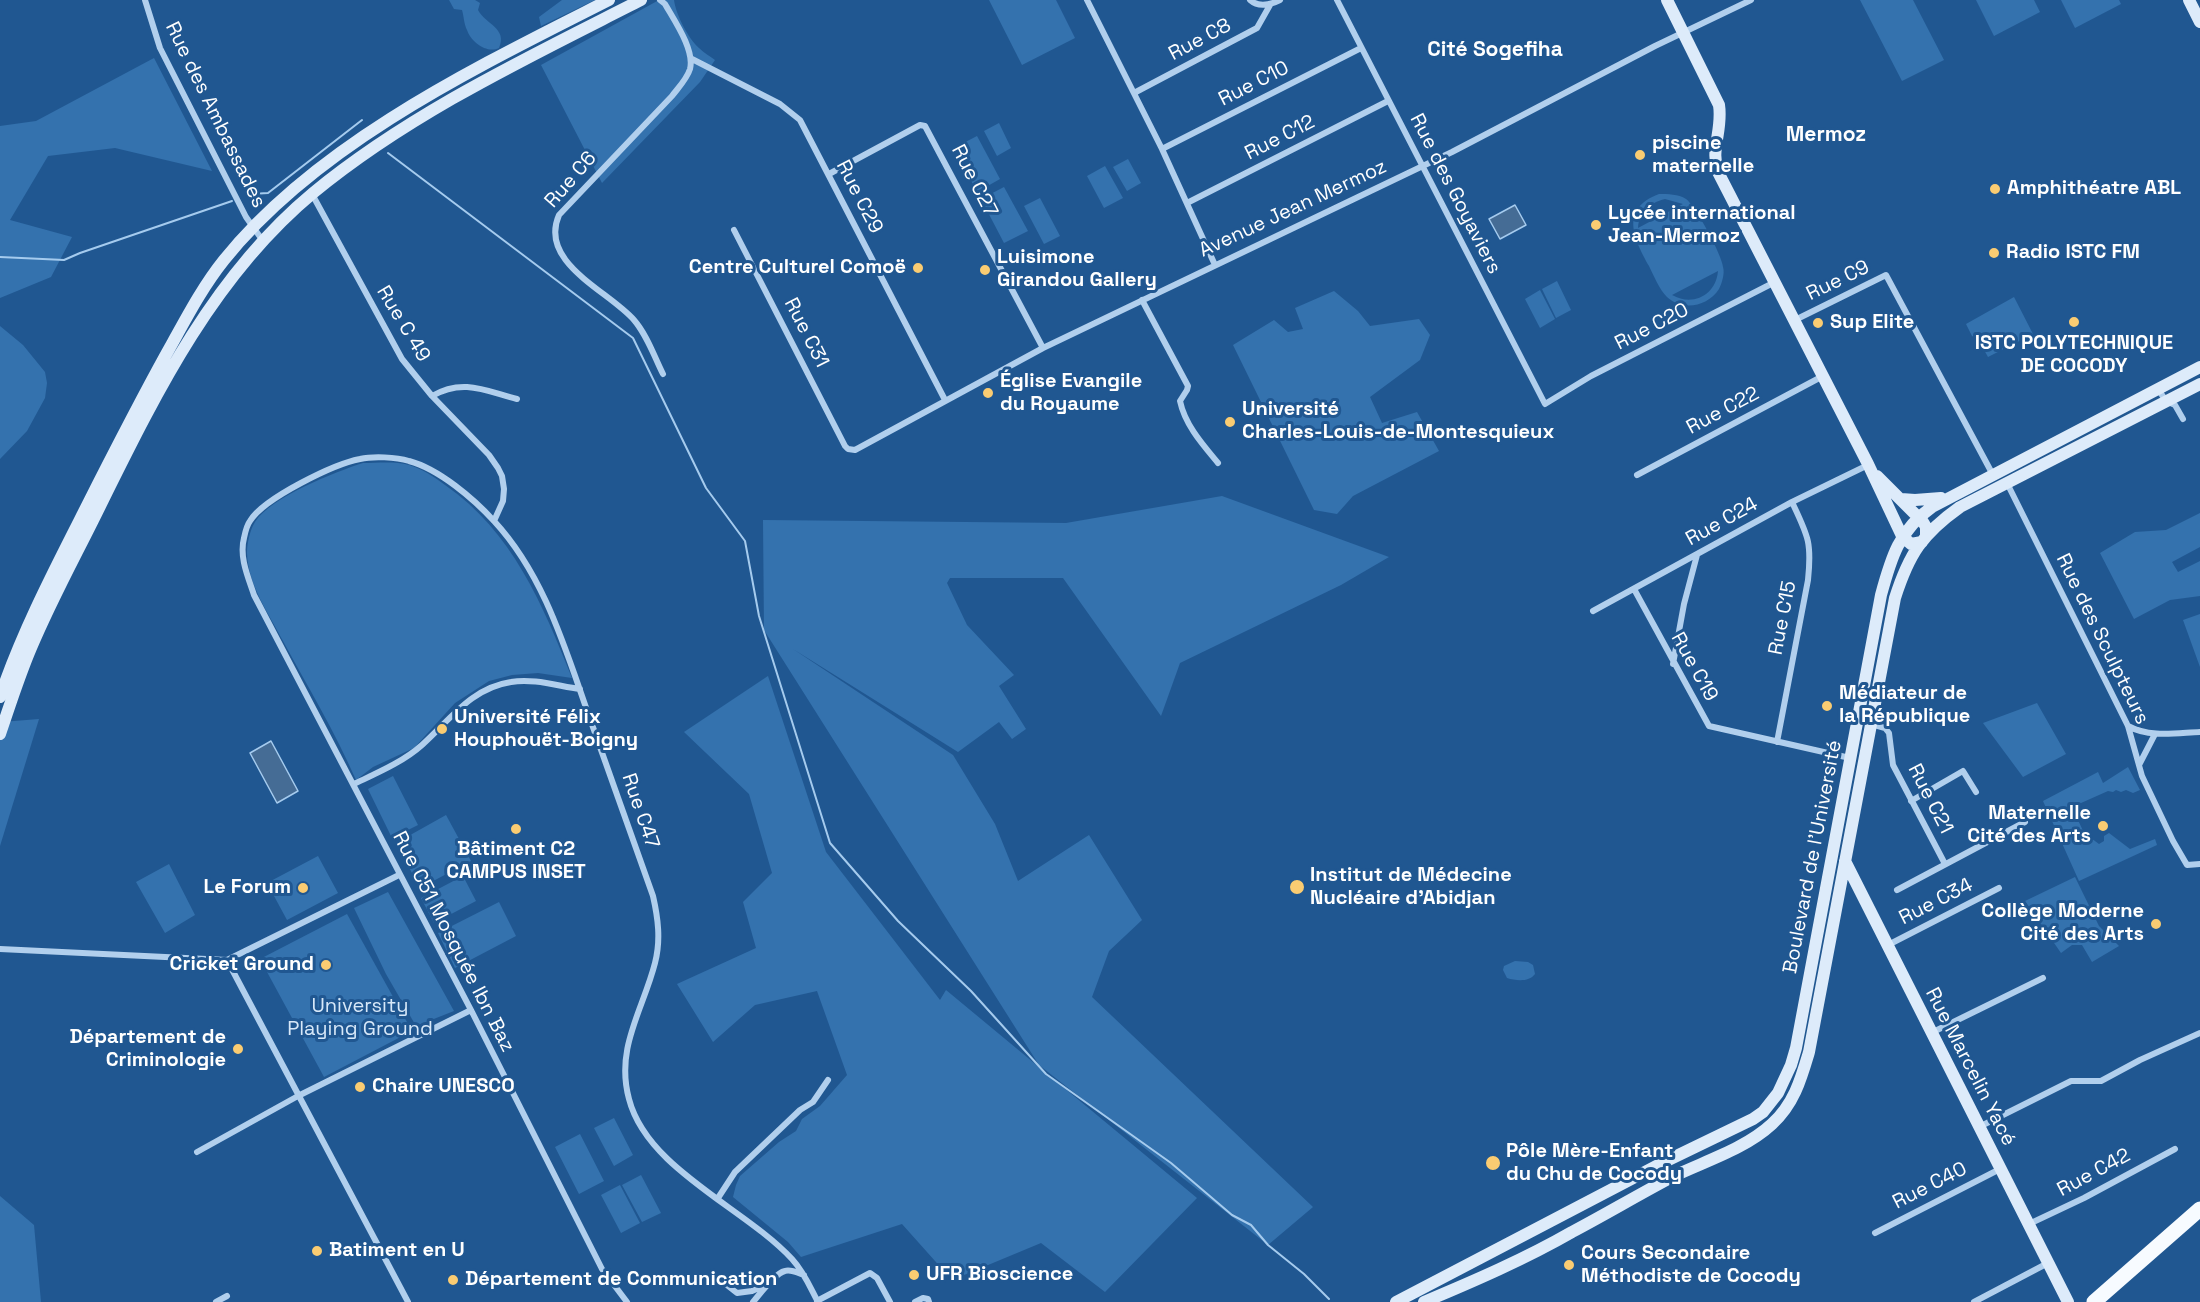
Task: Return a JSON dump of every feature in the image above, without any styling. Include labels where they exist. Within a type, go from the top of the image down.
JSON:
[{"type":"main road","points":[[2094,1302],[2200,1209]]},
{"type":"main road","points":[[2110,1302],[2200,1219]]},
{"type":"street","name":"Rue des Ambassades","points":[[145,0],[160,48],[212,151],[263,241]]},
{"type":"street","points":[[0,697],[52,577],[151,380],[201,292],[225,259],[304,181],[353,143],[491,62],[609,0]]},
{"type":"street","points":[[0,734],[32,646],[145,416],[186,343],[228,283],[263,241],[312,194],[362,156],[462,94],[641,0]]},
{"type":"street","points":[[1087,0],[1162,149],[1215,265]]},
{"type":"street","points":[[1250,0],[1254,4],[1270,5],[1280,0]]},
{"type":"street","name":"Rue des Goyaviers","points":[[1337,0],[1545,404]]},
{"type":"street","points":[[1667,0],[1719,105],[1721,118],[1714,160],[1718,172],[1776,282],[1902,536],[1911,544],[1924,539],[1925,524],[1870,468]]},
{"type":"street","name":"Avenue Jean Mermoz","points":[[850,450],[855,450],[1043,348],[1421,166],[1751,0]]},
{"type":"street","points":[[2189,0],[2200,22]]},
{"type":"street","points":[[663,1],[692,59]]},
{"type":"street","name":"Rue C8","points":[[1134,93],[1257,28],[1270,5]]},
{"type":"street","name":"Rue C10","points":[[1162,149],[1361,48]]},
{"type":"street","name":"Rue C29","points":[[692,59],[794,113],[829,174],[945,400]]},
{"type":"street","name":"Rue C6","points":[[663,374],[632,318],[571,267],[555,239],[555,224],[559,215],[672,96],[687,76],[692,59]]},
{"type":"street","name":"Rue C12","points":[[1187,203],[1388,101]]},
{"type":"street","name":"Rue C27","points":[[829,174],[920,125],[927,127],[1043,348]]},
{"type":"street","name":"Rue C 49","points":[[312,194],[402,359],[432,396],[489,455],[502,476],[503,501],[494,520]]},
{"type":"street","name":"Rue C31","points":[[734,230],[845,446],[850,450]]},
{"type":"street","name":"Rue C9","points":[[1795,320],[1886,275],[1993,475]]},
{"type":"street","name":"Rue C20","points":[[1545,404],[1591,376],[1776,282]]},
{"type":"street","points":[[1142,300],[1188,386],[1180,401],[1182,408],[1197,437],[1218,463]]},
{"type":"street","name":"Boulevard de l'Université","points":[[1396,1302],[1412,1298],[1662,1163],[1738,1128],[1763,1112],[1778,1093],[1796,1048],[1881,595],[1888,569],[1902,536],[1918,517],[1951,496],[2200,368]]},
{"type":"street","name":"Rue C22","points":[[1637,475],[1823,376]]},
{"type":"street","name":"Boulevard de l'Université","points":[[1424,1302],[1572,1233],[1670,1179],[1762,1133],[1782,1114],[1798,1086],[1809,1052],[1895,598],[1906,565],[1924,539],[1942,520],[1960,507],[2172,401],[2200,384]]},
{"type":"street","points":[[2164,386],[2172,401]]},
{"type":"street","points":[[2164,386],[2183,419]]},
{"type":"street","points":[[432,396],[446,388],[472,387],[517,399]]},
{"type":"street","name":"Rue C47","points":[[254,595],[243,552],[243,538],[250,521],[276,497],[338,465],[361,458],[409,461],[430,469],[463,492],[494,520],[528,566],[541,590],[567,651],[653,896],[659,931],[655,962],[628,1040],[625,1070],[628,1099],[645,1133],[660,1152],[791,1257],[805,1275],[818,1302]]},
{"type":"street","name":"Rue C24","points":[[1593,611],[1792,502],[1870,468]]},
{"type":"street","name":"Rue des Sculpteurs","points":[[2006,482],[2128,726],[2139,766],[2181,856],[2187,865],[2200,864]]},
{"type":"street","points":[[1901,499],[1926,500],[1951,496]]},
{"type":"street","name":"Rue C15","points":[[1777,742],[1808,580],[1810,556],[1809,538],[1792,502]]},
{"type":"street","points":[[1673,664],[1684,604],[1697,555]]},
{"type":"street","name":"Rue C19","points":[[1634,589],[1673,664],[1709,726],[1851,758]]},
{"type":"street","name":"Rue C51 Mosquée Ibn Baz","points":[[254,595],[471,1010],[602,1269],[627,1302]]},
{"type":"street","points":[[354,784],[415,751],[461,706],[493,687],[513,681],[526,681],[580,689]]},
{"type":"street","name":"Rue C21","points":[[1871,724],[1885,728],[1889,733],[1893,765],[1945,864]]},
{"type":"street","points":[[2128,726],[2138,731],[2155,734],[2200,732]]},
{"type":"street","points":[[2139,766],[2155,734]]},
{"type":"street","points":[[1911,801],[1963,771],[1976,792]]},
{"type":"street","points":[[1897,890],[2025,822]]},
{"type":"street","points":[[1832,859],[1845,861]]},
{"type":"street","name":"Rue Marcelin Yacé","points":[[1845,861],[2068,1302]]},
{"type":"street","points":[[0,949],[227,960],[399,875]]},
{"type":"street","name":"Rue C34","points":[[1888,945],[1999,888]]},
{"type":"street","points":[[227,960],[408,1302]]},
{"type":"street","points":[[1931,1034],[2043,978]]},
{"type":"street","points":[[196,1152],[298,1096],[471,1010]]},
{"type":"street","points":[[1979,1127],[2071,1081],[2101,1081],[2140,1060],[2200,1034]]},
{"type":"street","points":[[718,1198],[735,1172],[780,1131],[789,1119],[813,1102],[828,1080]]},
{"type":"street","name":"Rue C42","points":[[2028,1224],[2084,1198],[2175,1149]]},
{"type":"street","points":[[1662,1163],[1670,1179]]},
{"type":"street","name":"Rue C40","points":[[1875,1233],[2000,1169]]},
{"type":"street","points":[[1974,1302],[2048,1263]]},
{"type":"street","points":[[753,1302],[784,1271],[791,1270],[805,1275]]},
{"type":"street","points":[[818,1302],[870,1274],[878,1278],[890,1302]]},
{"type":"street","points":[[723,1282],[731,1290],[744,1293],[771,1282]]},
{"type":"street","points":[[216,1302],[227,1296]]},
{"type":"street","points":[[915,1302],[923,1298],[928,1299],[929,1302]]},
{"type":"green space","points":[[449,0],[475,0],[480,3],[478,10],[481,15],[498,31],[501,41],[499,48],[485,48],[476,43],[466,28],[462,10],[454,9]]},
{"type":"green space","points":[[562,0],[595,0],[541,26],[539,17]]},
{"type":"green space","points":[[659,0],[674,0],[680,19],[695,44],[715,60],[700,82],[602,183],[541,65]]},
{"type":"green space","points":[[989,0],[1056,0],[1075,38],[1022,65]]},
{"type":"green space","points":[[1860,0],[1913,0],[1944,60],[1902,81]]},
{"type":"green space","points":[[1976,0],[2034,0],[2040,12],[1994,36]]},
{"type":"green space","points":[[2061,0],[2119,0],[2121,4],[2075,28]]},
{"type":"green space","points":[[154,58],[212,171],[115,148],[48,156],[10,220],[72,237],[51,277],[0,298],[0,126],[36,121]]},
{"type":"green space","points":[[999,123],[1011,148],[997,156],[984,131]]},
{"type":"green space","points":[[977,136],[1000,179],[977,192],[954,148]]},
{"type":"green space","points":[[1128,159],[1141,183],[1127,191],[1113,167]]},
{"type":"green space","points":[[1105,166],[1123,198],[1104,208],[1087,176]]},
{"type":"green space","points":[[1004,187],[1028,231],[1004,243],[981,199]]},
{"type":"green space","points":[[1659,194],[1680,196],[1690,203],[1701,220],[1724,269],[1719,289],[1708,300],[1688,306],[1673,302],[1657,282],[1639,245],[1633,226],[1638,208],[1646,200]],"holes":[[[1665,199],[1683,204],[1638,228],[1640,217],[1646,209]],[[1718,271],[1713,287],[1702,296],[1688,300],[1672,295]]]},
{"type":"green space","points":[[1040,198],[1060,236],[1044,244],[1024,206]]},
{"type":"green space","points":[[1557,281],[1571,310],[1556,318],[1542,289]]},
{"type":"green space","points":[[1540,290],[1555,319],[1540,328],[1525,299]]},
{"type":"green space","points":[[1334,291],[1358,311],[1370,326],[1419,319],[1430,335],[1420,360],[1370,397],[1382,423],[1417,412],[1439,451],[1353,496],[1337,514],[1314,510],[1233,345],[1274,320],[1288,332],[1303,329],[1295,308]]},
{"type":"green space","points":[[2014,297],[2033,334],[1988,357],[1966,324]]},
{"type":"green space","points":[[0,326],[23,345],[45,372],[47,383],[45,398],[27,431],[0,459]]},
{"type":"green space","points":[[363,463],[398,463],[419,469],[437,479],[469,504],[489,524],[523,571],[537,597],[572,678],[538,673],[512,675],[489,681],[455,703],[414,748],[373,767],[356,780],[330,727],[260,599],[251,576],[247,553],[252,529],[263,513],[304,486]]},
{"type":"green space","points":[[1222,496],[1389,557],[1341,585],[1180,663],[1161,716],[1063,578],[950,578],[947,583],[967,625],[1014,675],[999,686],[1026,729],[1012,739],[999,722],[958,752],[793,649],[953,755],[995,824],[1018,881],[1089,835],[1142,920],[1109,951],[1092,997],[1313,1207],[1268,1245],[1039,1065],[764,630],[763,520],[1066,523]]},
{"type":"green space","points":[[2200,513],[2200,547],[2172,562],[2178,572],[2200,561],[2200,596],[2170,600],[2134,619],[2100,553],[2135,532],[2166,530]]},
{"type":"green space","points":[[2200,614],[2200,667],[2183,620]]},
{"type":"green space","points":[[768,676],[826,852],[940,1000],[946,990],[1197,1198],[1105,1292],[1041,1243],[952,1280],[902,1224],[801,1257],[788,1242],[733,1197],[740,1176],[779,1142],[796,1131],[802,1119],[820,1106],[847,1075],[817,991],[755,1005],[713,1042],[677,984],[756,948],[743,902],[772,873],[749,794],[684,732]]},
{"type":"green space","points":[[2037,703],[2066,754],[2023,777],[1983,723]]},
{"type":"green space","points":[[39,719],[0,846],[0,729],[2,722]]},
{"type":"green space","points":[[2128,767],[2140,790],[2133,793],[2126,790],[2108,791],[2072,807],[2084,833],[2099,844],[2109,833],[2130,849],[2155,839],[2157,845],[2079,881],[2043,801],[2098,772],[2103,783]]},
{"type":"green space","points":[[393,776],[418,825],[392,838],[368,789]]},
{"type":"green space","points":[[446,815],[471,861],[420,888],[396,843]]},
{"type":"green space","name":"Le Forum","points":[[318,856],[338,893],[287,920],[267,883]]},
{"type":"green space","points":[[169,864],[195,915],[165,933],[136,882]]},
{"type":"green space","points":[[463,876],[476,901],[434,923],[421,898]]},
{"type":"green space","points":[[2075,877],[2099,926],[2119,946],[2092,962],[2082,945],[2072,945],[2061,953],[2025,901]]},
{"type":"green space","points":[[388,892],[454,1011],[416,1026],[386,974],[354,908]]},
{"type":"green space","points":[[499,902],[516,936],[455,968],[438,933]]},
{"type":"green space","name":"University Playing Ground","points":[[347,914],[412,1031],[324,1077],[260,959]]},
{"type":"green space","points":[[1515,961],[1528,962],[1533,965],[1535,974],[1523,980],[1507,978],[1503,970],[1504,966]]},
{"type":"green space","points":[[614,1118],[633,1155],[614,1166],[594,1128]]},
{"type":"green space","points":[[580,1134],[604,1181],[579,1194],[555,1147]]},
{"type":"green space","points":[[641,1175],[661,1213],[642,1222],[622,1185]]},
{"type":"green space","points":[[620,1185],[640,1223],[621,1233],[601,1195]]},
{"type":"green space","points":[[0,1196],[34,1225],[41,1302],[0,1302]]},
{"type":"shaded area","points":[[1515,205],[1526,225],[1500,239],[1489,219]]},
{"type":"shaded area","points":[[271,741],[298,791],[277,803],[250,753]]},
{"type":"waterway","points":[[251,194],[268,193],[362,120]]},
{"type":"waterway","points":[[388,153],[633,338],[706,488],[745,541],[759,616],[830,843],[898,921],[971,991],[1046,1074],[1171,1163],[1232,1215],[1251,1225],[1268,1245],[1304,1274],[1329,1299]]},
{"type":"waterway","points":[[0,257],[64,260],[232,201]]},
{"type":"place","name":"piscine maternelle","points":[[1640,155]]},
{"type":"place","name":"Amphithéatre ABL","points":[[1995,189]]},
{"type":"place","name":"Lycée international Jean-Mermoz","points":[[1596,225]]},
{"type":"place","name":"Radio ISTC FM","points":[[1994,253]]},
{"type":"place","name":"Centre Culturel Comoë","points":[[918,268]]},
{"type":"place","name":"Luisimone Girandou Gallery","points":[[985,270]]},
{"type":"place","name":"ISTC POLYTECHNIQUE DE COCODY","points":[[2074,322]]},
{"type":"place","name":"Sup Elite","points":[[1818,323]]},
{"type":"place","name":"Église Evangile du Royaume","points":[[988,393]]},
{"type":"place","name":"Université Charles-Louis-de-Montesquieux","points":[[1230,422]]},
{"type":"place","name":"Médiateur de la République","points":[[1827,706]]},
{"type":"place","name":"Université Félix Houphouët-Boigny","points":[[442,729]]},
{"type":"place","name":"Maternelle Cité des Arts","points":[[2103,826]]},
{"type":"place","name":"Bâtiment C2 CAMPUS INSET","points":[[516,829]]},
{"type":"place","name":"Institut de Médecine Nucléaire d'Abidjan","points":[[1297,887]]},
{"type":"place","name":"Le Forum","points":[[303,888]]},
{"type":"place","name":"Collège Moderne Cité des Arts","points":[[2156,924]]},
{"type":"place","name":"Cricket Ground","points":[[326,965]]},
{"type":"place","name":"Département de Criminologie","points":[[238,1049]]},
{"type":"place","name":"Chaire UNESCO","points":[[360,1087]]},
{"type":"place","name":"Pôle Mère-Enfant du Chu de Cocody","points":[[1493,1163]]},
{"type":"place","name":"Batiment en U","points":[[317,1251]]},
{"type":"place","name":"Cours Secondaire Méthodiste de Cocody","points":[[1569,1265]]},
{"type":"place","name":"UFR Bioscience","points":[[914,1275]]},
{"type":"place","name":"Département de Communication","points":[[453,1280]]},
{"type":"district","name":"Cité Sogefiha","points":[[1495,50]]},
{"type":"district","name":"Mermoz","points":[[1826,135]]}]
